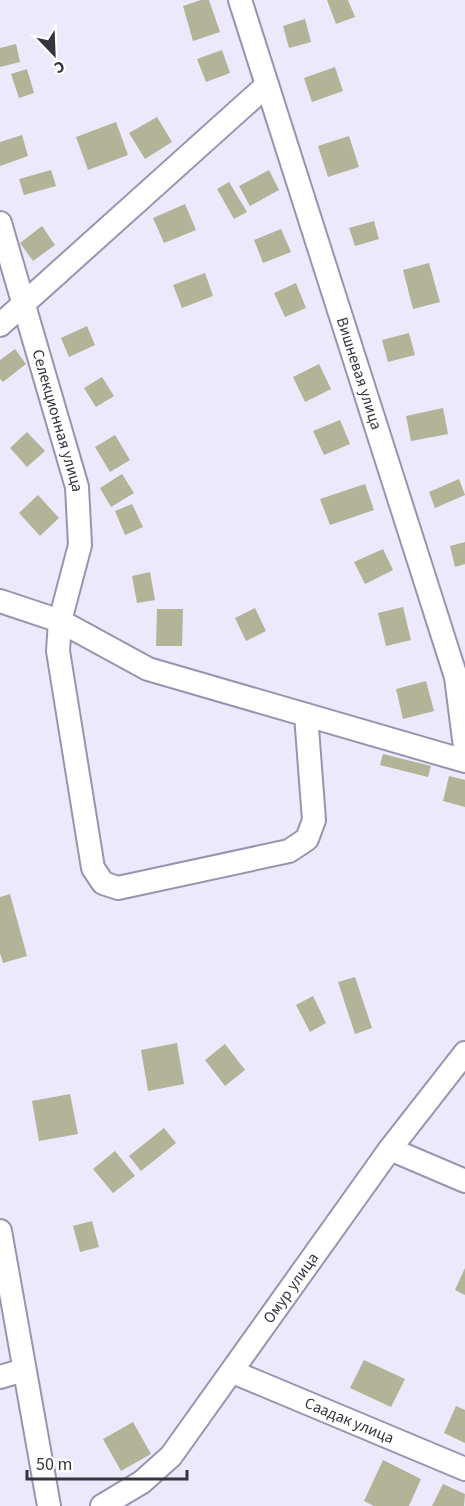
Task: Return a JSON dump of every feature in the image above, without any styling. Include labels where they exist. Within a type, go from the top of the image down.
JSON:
[{"type":"street","name":"Вишневая улица","points":[[240,0],[456,677],[465,747]]},
{"type":"street","points":[[0,325],[267,85]]},
{"type":"street","name":"Селекционная улица","points":[[0,223],[77,487],[80,545],[60,621],[58,651],[93,868],[103,883],[118,888],[278,854],[289,851],[307,839],[314,820],[306,715]]},
{"type":"street","points":[[0,601],[60,621],[148,669],[465,760]]},
{"type":"street","name":"Омур улица","points":[[102,1506],[142,1482],[171,1456],[390,1149],[465,1053]]},
{"type":"street","points":[[390,1149],[465,1181]]},
{"type":"street","points":[[0,1231],[49,1506]]},
{"type":"street","points":[[0,1377],[24,1370]]},
{"type":"street","name":"Саадак улица","points":[[233,1372],[465,1469]]},
{"type":"building","points":[[209,0],[220,32],[193,41],[183,6]]},
{"type":"building","points":[[327,0],[348,0],[355,17],[336,24]]},
{"type":"building","points":[[305,19],[311,42],[289,48],[283,26]]},
{"type":"building","points":[[16,44],[20,62],[0,67],[0,48]]},
{"type":"building","points":[[222,50],[230,73],[206,82],[197,59]]},
{"type":"building","points":[[335,67],[343,91],[312,102],[304,78]]},
{"type":"building","points":[[27,69],[34,93],[19,98],[11,74]]},
{"type":"building","points":[[157,117],[172,142],[145,159],[129,133]]},
{"type":"building","points":[[116,122],[128,155],[88,170],[76,137]]},
{"type":"building","points":[[22,135],[28,156],[0,166],[0,142]]},
{"type":"building","points":[[349,136],[359,167],[328,177],[318,146]]},
{"type":"building","points":[[51,170],[56,186],[24,195],[19,179]]},
{"type":"building","points":[[269,170],[279,190],[250,206],[239,186]]},
{"type":"building","points":[[229,182],[247,212],[234,219],[217,189]]},
{"type":"building","points":[[185,204],[196,230],[164,243],[153,218]]},
{"type":"building","points":[[374,221],[379,239],[355,246],[349,228]]},
{"type":"building","points":[[42,226],[55,245],[33,261],[20,243]]},
{"type":"building","points":[[281,229],[291,252],[263,263],[254,240]]},
{"type":"building","points":[[429,263],[440,302],[413,309],[403,270]]},
{"type":"building","points":[[205,273],[213,296],[182,308],[173,285]]},
{"type":"building","points":[[296,283],[306,308],[285,317],[274,293]]},
{"type":"building","points":[[87,326],[95,345],[69,357],[61,338]]},
{"type":"building","points":[[409,333],[415,355],[388,362],[382,340]]},
{"type":"building","points":[[15,349],[26,364],[3,382],[0,379],[0,360]]},
{"type":"building","points":[[319,364],[331,389],[305,402],[293,377]]},
{"type":"building","points":[[102,377],[114,396],[96,407],[84,388]]},
{"type":"building","points":[[443,408],[448,434],[411,441],[406,416]]},
{"type":"building","points":[[340,420],[350,444],[324,455],[313,431]]},
{"type":"building","points":[[27,432],[45,451],[27,467],[10,448]]},
{"type":"building","points":[[115,435],[130,460],[110,472],[95,447]]},
{"type":"building","points":[[122,474],[134,493],[111,507],[100,488]]},
{"type":"building","points":[[459,479],[465,495],[435,508],[429,492]]},
{"type":"building","points":[[365,484],[374,510],[330,525],[320,499]]},
{"type":"building","points":[[38,495],[59,518],[40,536],[19,513]]},
{"type":"building","points":[[132,504],[143,527],[125,535],[115,511]]},
{"type":"building","points":[[465,542],[465,564],[455,567],[450,546]]},
{"type":"building","points":[[383,549],[393,570],[365,584],[354,562]]},
{"type":"building","points":[[150,572],[155,600],[137,603],[132,576]]},
{"type":"building","points":[[403,607],[411,640],[386,646],[378,613]]},
{"type":"building","points":[[255,608],[266,631],[246,641],[235,618]]},
{"type":"building","points":[[157,609],[183,609],[182,646],[156,646]]},
{"type":"building","points":[[426,681],[434,711],[403,719],[396,689]]},
{"type":"building","points":[[383,754],[431,766],[428,777],[380,765]]},
{"type":"building","points":[[449,776],[465,780],[465,807],[443,801]]},
{"type":"building","points":[[10,894],[27,956],[3,963],[0,953],[0,897]]},
{"type":"building","points":[[355,977],[372,1028],[355,1034],[338,982]]},
{"type":"building","points":[[313,996],[326,1023],[310,1032],[296,1005]]},
{"type":"building","points":[[177,1043],[184,1084],[148,1091],[141,1050]]},
{"type":"building","points":[[225,1044],[245,1070],[225,1086],[205,1060]]},
{"type":"building","points":[[70,1094],[78,1134],[39,1141],[32,1101]]},
{"type":"building","points":[[164,1128],[176,1143],[141,1171],[129,1156]]},
{"type":"building","points":[[115,1151],[135,1176],[113,1193],[93,1169]]},
{"type":"building","points":[[92,1221],[99,1247],[80,1252],[73,1226]]},
{"type":"building","points":[[465,1268],[465,1295],[455,1290]]},
{"type":"building","points":[[364,1360],[405,1379],[391,1407],[350,1388]]},
{"type":"building","points":[[456,1406],[465,1410],[465,1443],[444,1433]]},
{"type":"building","points":[[133,1422],[151,1454],[121,1471],[103,1439]]},
{"type":"building","points":[[383,1460],[421,1479],[409,1506],[374,1506],[364,1501]]},
{"type":"building","points":[[443,1484],[465,1494],[464,1506],[432,1506]]}]
